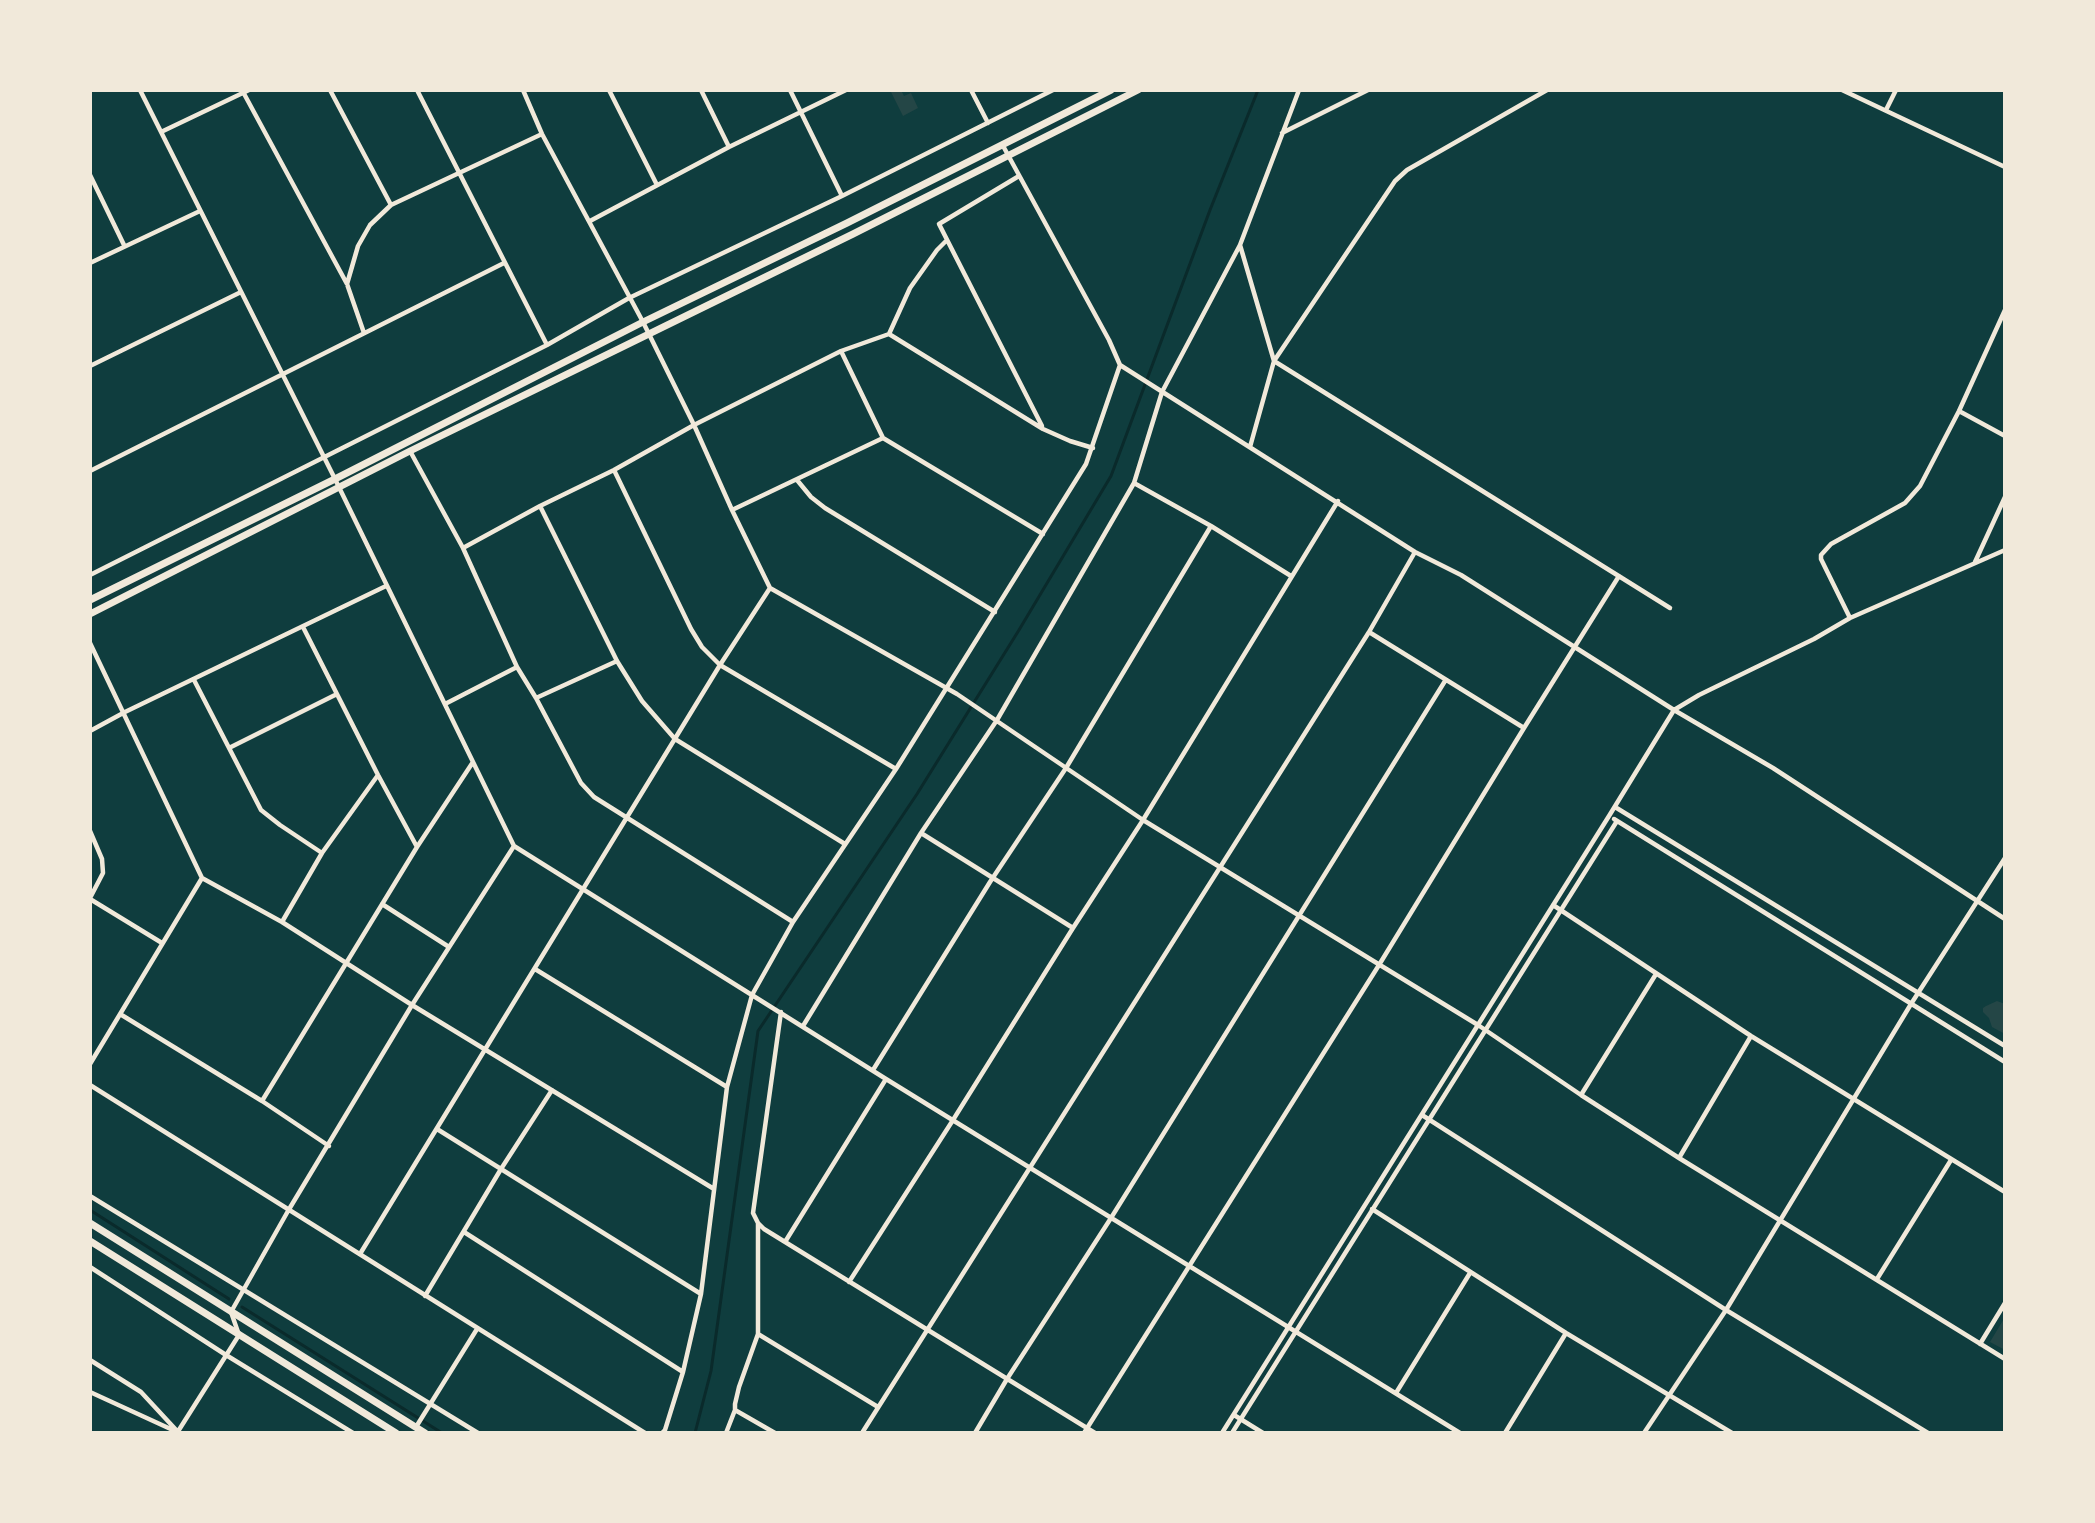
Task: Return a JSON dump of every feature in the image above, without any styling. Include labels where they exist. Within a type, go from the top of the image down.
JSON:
[{"type":"main road","points":[[90,600],[1111,90]]},
{"type":"main road","points":[[90,614],[410,451],[853,234],[1138,90]]},
{"type":"main road","points":[[90,1223],[424,1433]]},
{"type":"main road","points":[[90,1241],[396,1433]]},
{"type":"street","points":[[140,90],[339,487],[514,846],[1460,1433]]},
{"type":"street","points":[[161,132],[249,90]]},
{"type":"street","points":[[330,90],[391,205]]},
{"type":"street","points":[[417,90],[547,345]]},
{"type":"street","points":[[523,90],[542,134],[643,322],[770,588],[957,694],[1143,820],[1478,1025],[1679,1158],[2005,1359]]},
{"type":"street","points":[[609,90],[657,185]]},
{"type":"street","points":[[701,90],[729,147]]},
{"type":"street","points":[[790,90],[842,196]]},
{"type":"street","points":[[590,221],[729,147],[846,90]]},
{"type":"street","points":[[971,90],[988,123]]},
{"type":"street","points":[[90,575],[547,345],[629,298],[842,196],[1053,90]]},
{"type":"street","points":[[803,1026],[921,833],[997,720],[1134,483],[1162,392],[1240,245],[1299,90]]},
{"type":"street","points":[[1282,133],[1368,90]]},
{"type":"street","points":[[1528,90],[1532,98]]},
{"type":"street","points":[[1250,447],[1274,361],[1395,181],[1407,170],[1547,90]]},
{"type":"street","points":[[1842,90],[2005,167]]},
{"type":"street","points":[[1886,110],[1896,90]]},
{"type":"street","points":[[242,92],[346,284],[364,333]]},
{"type":"street","points":[[346,284],[358,246],[370,225],[391,205],[542,134]]},
{"type":"street","points":[[1002,144],[1109,340],[1120,365],[1338,501],[1415,552],[1461,575],[1674,710],[1773,768],[2005,919]]},
{"type":"street","points":[[90,175],[124,245]]},
{"type":"street","points":[[1019,176],[940,222],[940,226],[1043,429]]},
{"type":"street","points":[[90,263],[200,211]]},
{"type":"street","points":[[463,548],[540,506],[614,470],[694,425],[842,351],[889,334],[910,288],[937,250],[947,240]]},
{"type":"street","points":[[1240,245],[1274,361],[1670,608]]},
{"type":"street","points":[[90,463],[92,471],[504,263]]},
{"type":"street","points":[[90,366],[241,292]]},
{"type":"street","points":[[1850,618],[1821,555],[1832,544],[1905,503],[1920,486],[1959,411],[2005,310]]},
{"type":"street","points":[[889,334],[1043,429],[1093,448]]},
{"type":"street","points":[[842,351],[883,438],[1043,534]]},
{"type":"street","points":[[662,1433],[683,1372],[701,1294],[727,1087],[752,995],[794,922],[896,769],[1086,464],[1120,365]]},
{"type":"street","points":[[1959,411],[2005,435]]},
{"type":"street","points":[[732,510],[883,438]]},
{"type":"street","points":[[410,451],[463,548],[517,668],[536,698],[580,783],[594,797],[794,922]]},
{"type":"street","points":[[614,470],[691,629],[702,647],[720,664],[896,769]]},
{"type":"street","points":[[797,480],[811,497],[825,508],[995,612]]},
{"type":"street","points":[[1134,483],[1211,526],[1291,576]]},
{"type":"street","points":[[1975,562],[2005,497]]},
{"type":"street","points":[[849,1282],[1143,820],[1338,501]]},
{"type":"street","points":[[540,506],[617,661],[642,701],[675,739],[844,844]]},
{"type":"street","points":[[873,1070],[993,878],[1066,768],[1211,526]]},
{"type":"street","points":[[1222,1433],[1610,816],[1674,710],[1707,690],[1814,639],[1850,618],[2005,549]]},
{"type":"street","points":[[862,1433],[1369,632],[1415,552]]},
{"type":"street","points":[[1086,1430],[1379,965],[1619,576]]},
{"type":"street","points":[[90,731],[386,586]]},
{"type":"street","points":[[360,1254],[720,664],[770,588]]},
{"type":"street","points":[[303,627],[417,847]]},
{"type":"street","points":[[1369,632],[1444,681],[1524,728]]},
{"type":"street","points":[[90,643],[125,712],[202,878],[282,922],[412,1005],[714,1189]]},
{"type":"street","points":[[536,698],[617,661]]},
{"type":"street","points":[[445,704],[517,668]]},
{"type":"street","points":[[194,680],[261,810],[322,853]]},
{"type":"street","points":[[975,1433],[1444,681]]},
{"type":"street","points":[[229,748],[337,694]]},
{"type":"street","points":[[262,1101],[417,847],[474,762]]},
{"type":"street","points":[[282,922],[322,853],[378,775]]},
{"type":"street","points":[[1615,807],[2005,1046]]},
{"type":"street","points":[[1610,816],[2005,1062]]},
{"type":"street","points":[[1232,1433],[1617,821]]},
{"type":"street","points":[[90,831],[102,859],[103,873],[90,899],[162,943]]},
{"type":"street","points":[[921,833],[1073,928]]},
{"type":"street","points":[[178,1433],[238,1335],[231,1312],[288,1211],[412,1005],[514,846]]},
{"type":"street","points":[[1644,1433],[1726,1310],[1911,1004],[2005,858]]},
{"type":"street","points":[[90,1064],[202,878]]},
{"type":"street","points":[[382,904],[449,947]]},
{"type":"street","points":[[1553,905],[1751,1036],[2005,1192]]},
{"type":"street","points":[[535,969],[727,1087]]},
{"type":"street","points":[[1581,1095],[1656,974]]},
{"type":"street","points":[[726,1433],[758,1334],[758,1223],[753,1213],[780,1012]]},
{"type":"street","points":[[120,1014],[262,1101],[329,1146]]},
{"type":"street","points":[[1679,1158],[1751,1036]]},
{"type":"street","points":[[785,1242],[886,1078]]},
{"type":"street","points":[[90,1085],[645,1433]]},
{"type":"street","points":[[424,1296],[552,1090]]},
{"type":"street","points":[[1422,1114],[1726,1310],[1928,1433]]},
{"type":"street","points":[[437,1130],[701,1294]]},
{"type":"street","points":[[1877,1279],[1951,1160]]},
{"type":"street","points":[[90,1196],[478,1433]]},
{"type":"street","points":[[1365,1205],[1566,1333],[1732,1433]]},
{"type":"street","points":[[758,1223],[1086,1430],[1095,1433]]},
{"type":"street","points":[[464,1232],[683,1372]]},
{"type":"street","points":[[90,1267],[226,1355],[353,1433]]},
{"type":"street","points":[[1396,1393],[1470,1273]]},
{"type":"street","points":[[1980,1344],[2005,1303]]},
{"type":"street","points":[[416,1427],[477,1329]]},
{"type":"street","points":[[1505,1433],[1566,1333]]},
{"type":"street","points":[[758,1334],[878,1407]]},
{"type":"street","points":[[90,1360],[141,1392],[178,1433]]},
{"type":"street","points":[[90,1392],[178,1433]]},
{"type":"street","points":[[735,1410],[774,1433]]},
{"type":"street","points":[[1234,1414],[1263,1433]]},
{"type":"shaded area","points":[[890,90],[901,90],[904,96],[911,93],[918,108],[903,116]]},
{"type":"shaded area","points":[[1997,1001],[2005,1004],[2005,1034],[1992,1027],[1989,1018],[1983,1012],[1983,1008]]},
{"type":"shaded area","points":[[2005,1317],[2005,1350],[1990,1342]]},
{"type":"waterway","points":[[695,1433],[711,1371],[758,1031],[917,794],[1111,476],[1210,210],[1258,90]]},
{"type":"waterway","points":[[90,1210],[229,1299]]},
{"type":"waterway","points":[[242,1307],[442,1433]]}]
